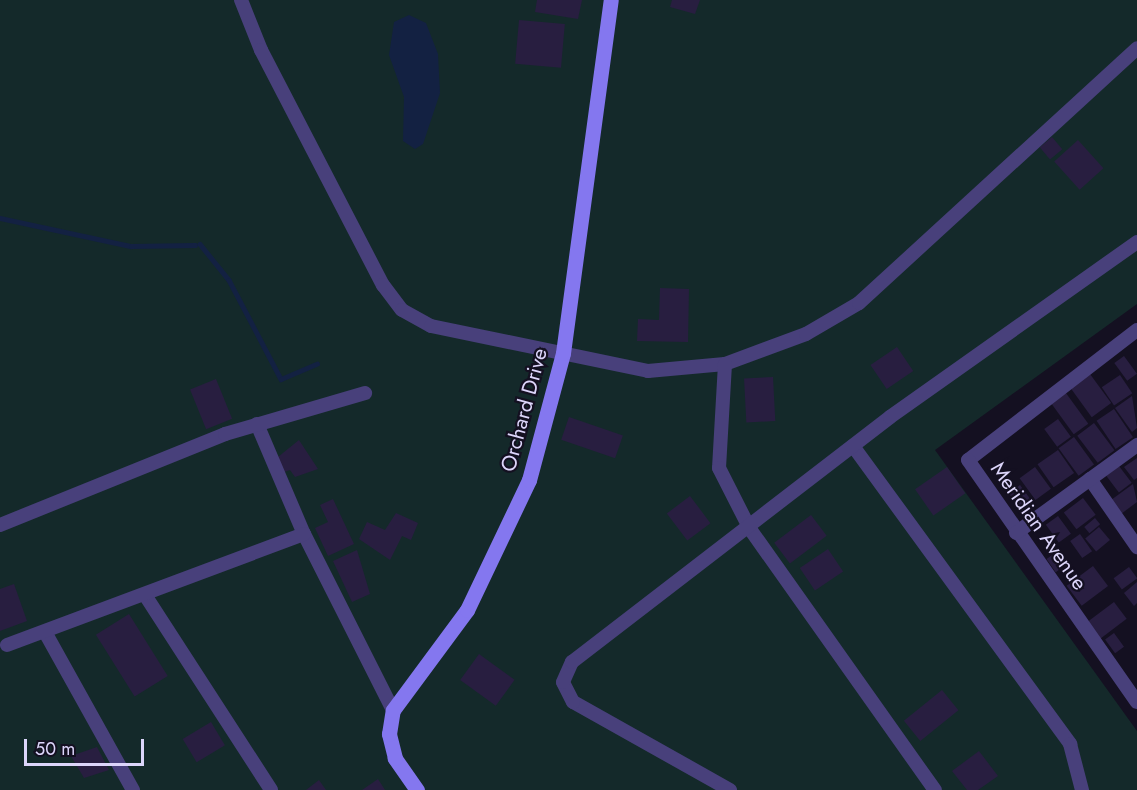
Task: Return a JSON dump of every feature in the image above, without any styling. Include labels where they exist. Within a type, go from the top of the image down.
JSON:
[{"type":"street","points":[[241,0],[261,50],[378,275],[402,310],[430,326],[648,371],[725,364],[806,334],[860,303],[1137,48]]},
{"type":"street","name":"Orchard Drive","points":[[393,710],[466,610],[529,480],[563,353],[611,0]]},
{"type":"street","points":[[730,790],[573,702],[563,682],[572,662],[750,529],[854,446],[1137,242]]},
{"type":"street","name":"Meridian Avenue","points":[[1137,330],[968,460],[1016,533],[1137,702]]},
{"type":"street","points":[[725,364],[719,468],[750,529],[935,790]]},
{"type":"street","points":[[0,525],[256,424],[365,393]]},
{"type":"street","points":[[256,424],[303,534],[393,710],[390,734],[395,758],[417,790]]},
{"type":"street","points":[[1016,533],[1137,445]]},
{"type":"street","points":[[854,446],[1071,744],[1082,790]]},
{"type":"street","points":[[1090,479],[1137,547]]},
{"type":"street","points":[[7,645],[146,595],[303,534]]},
{"type":"street","points":[[146,595],[271,790]]},
{"type":"street","points":[[45,632],[133,790]]},
{"type":"green space","points":[[0,0],[1137,0],[1137,304],[935,450],[1137,731],[1137,790],[0,790]]},
{"type":"water","points":[[409,15],[426,23],[438,54],[440,93],[423,144],[415,149],[403,141],[404,97],[389,55],[394,22]]},
{"type":"building","points":[[537,0],[582,0],[578,19],[535,12]]},
{"type":"building","points":[[672,0],[700,0],[695,14],[670,7]]},
{"type":"building","points":[[519,20],[565,24],[561,68],[515,64]]},
{"type":"building","points":[[1052,137],[1062,149],[1050,160],[1040,147]]},
{"type":"building","points":[[1078,140],[1103,168],[1080,190],[1054,161]]},
{"type":"building","points":[[660,288],[689,289],[688,342],[637,341],[638,319],[659,320]]},
{"type":"building","points":[[897,347],[913,371],[887,389],[870,365]]},
{"type":"building","points":[[1124,356],[1137,374],[1127,381],[1114,363]]},
{"type":"building","points":[[1090,374],[1111,403],[1092,417],[1071,388]]},
{"type":"building","points":[[1120,375],[1132,393],[1114,406],[1102,387]]},
{"type":"building","points":[[773,377],[775,421],[746,422],[744,379]]},
{"type":"building","points":[[216,379],[232,419],[206,429],[190,389]]},
{"type":"building","points":[[1063,389],[1088,424],[1074,434],[1048,400]]},
{"type":"building","points":[[1132,396],[1137,428],[1132,432],[1115,408]]},
{"type":"building","points":[[1114,409],[1133,437],[1116,449],[1097,421]]},
{"type":"building","points":[[569,417],[623,436],[615,458],[561,440]]},
{"type":"building","points":[[1058,419],[1071,437],[1057,447],[1044,429]]},
{"type":"building","points":[[1094,423],[1114,450],[1098,463],[1077,436]]},
{"type":"building","points":[[1074,437],[1094,465],[1079,476],[1059,448]]},
{"type":"building","points":[[299,440],[318,469],[295,477],[290,470],[282,473],[278,457]]},
{"type":"building","points":[[1058,450],[1074,473],[1054,487],[1038,464]]},
{"type":"building","points":[[1137,458],[1137,478],[1134,480],[1124,467]]},
{"type":"building","points":[[1119,466],[1132,483],[1119,492],[1106,476]]},
{"type":"building","points":[[947,467],[965,493],[933,516],[915,489]]},
{"type":"building","points":[[1035,467],[1051,489],[1035,500],[1020,478]]},
{"type":"building","points":[[1133,484],[1137,502],[1121,514],[1111,500]]},
{"type":"building","points":[[1020,485],[1033,503],[1022,511],[1009,493]]},
{"type":"building","points":[[690,496],[710,523],[687,541],[667,513]]},
{"type":"building","points":[[1083,498],[1096,515],[1076,529],[1064,512]]},
{"type":"building","points":[[333,499],[354,544],[328,556],[315,528],[328,522],[320,505]]},
{"type":"building","points":[[396,513],[418,523],[411,540],[402,536],[390,560],[359,539],[367,522],[385,530]]},
{"type":"building","points":[[811,515],[827,536],[790,563],[774,543]]},
{"type":"building","points":[[1058,516],[1071,534],[1059,543],[1046,525]]},
{"type":"building","points":[[1095,518],[1100,524],[1089,533],[1084,527]]},
{"type":"building","points":[[1099,527],[1110,540],[1096,552],[1085,539]]},
{"type":"building","points":[[1080,534],[1092,551],[1082,558],[1070,541]]},
{"type":"building","points":[[828,549],[843,571],[815,590],[800,568]]},
{"type":"building","points":[[357,550],[370,594],[352,602],[333,561]]},
{"type":"building","points":[[1058,551],[1067,564],[1056,572],[1047,559]]},
{"type":"building","points":[[1093,566],[1108,586],[1082,606],[1067,586]]},
{"type":"building","points":[[1129,567],[1137,578],[1122,589],[1114,578]]},
{"type":"building","points":[[1137,582],[1137,603],[1134,606],[1124,593]]},
{"type":"building","points":[[14,584],[27,621],[0,631],[0,589]]},
{"type":"building","points":[[1114,602],[1127,619],[1100,639],[1088,622]]},
{"type":"building","points":[[129,614],[168,676],[135,697],[96,635]]},
{"type":"building","points":[[1114,633],[1124,647],[1115,653],[1105,639]]},
{"type":"building","points":[[479,654],[515,680],[496,706],[460,680]]},
{"type":"building","points":[[942,690],[958,710],[920,741],[904,721]]},
{"type":"building","points":[[211,722],[225,745],[197,762],[183,739]]},
{"type":"building","points":[[97,747],[109,770],[84,778],[71,756]]},
{"type":"building","points":[[979,751],[998,776],[978,790],[967,790],[952,771]]},
{"type":"building","points":[[378,779],[385,790],[362,790]]},
{"type":"building","points":[[319,780],[326,790],[306,790]]},
{"type":"waterway","points":[[0,218],[131,246],[195,245]]},
{"type":"waterway","points":[[200,244],[229,280],[281,379],[317,364]]}]
